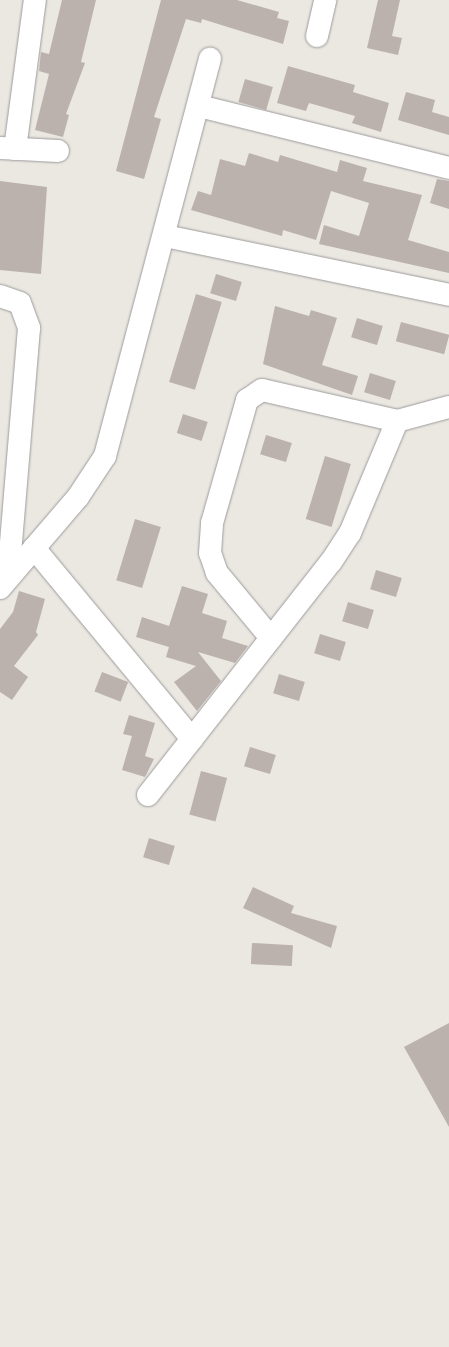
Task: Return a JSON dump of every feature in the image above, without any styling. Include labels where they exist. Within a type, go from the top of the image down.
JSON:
[{"type":"street","points":[[35,0],[7,148],[58,151]]},
{"type":"street","points":[[317,36],[325,0]]},
{"type":"street","points":[[4,584],[90,483],[105,456],[165,236],[210,59]]},
{"type":"street","points":[[199,106],[449,168]]},
{"type":"street","points":[[165,236],[449,295]]},
{"type":"street","points":[[0,296],[20,303],[30,328],[4,584]]},
{"type":"street","points":[[271,638],[217,572],[210,553],[212,523],[247,400],[262,390],[397,421],[449,407]]},
{"type":"street","points":[[148,795],[271,638],[350,533],[397,421]]},
{"type":"street","points":[[34,548],[192,739]]},
{"type":"building","points":[[62,0],[96,0],[81,62],[85,63],[66,114],[69,115],[63,137],[35,130],[49,74],[39,71],[41,52],[49,54]]},
{"type":"building","points":[[161,0],[237,0],[279,12],[277,18],[289,21],[283,44],[202,19],[201,23],[186,19],[154,117],[161,119],[144,179],[116,171]]},
{"type":"building","points":[[378,0],[400,0],[392,36],[402,38],[398,55],[367,48]]},
{"type":"building","points":[[288,66],[355,85],[353,92],[389,103],[381,132],[352,123],[355,116],[309,103],[306,111],[277,103]]},
{"type":"building","points":[[245,79],[273,87],[266,110],[238,102]]},
{"type":"building","points":[[406,92],[435,100],[432,112],[449,117],[449,135],[398,120]]},
{"type":"building","points":[[249,153],[278,162],[280,155],[337,172],[340,160],[367,168],[363,181],[422,195],[408,240],[449,252],[449,273],[319,244],[324,225],[359,236],[369,203],[331,191],[316,240],[283,230],[282,236],[191,210],[198,191],[211,195],[220,159],[245,166]]},
{"type":"building","points":[[437,179],[449,181],[449,209],[430,203]]},
{"type":"building","points":[[0,181],[47,187],[41,274],[0,270]]},
{"type":"building","points":[[216,274],[242,282],[236,301],[210,293]]},
{"type":"building","points":[[196,294],[222,302],[195,390],[169,382]]},
{"type":"building","points":[[275,306],[309,316],[311,310],[337,318],[322,365],[358,376],[352,395],[263,364]]},
{"type":"building","points":[[357,318],[383,326],[377,345],[351,337]]},
{"type":"building","points":[[401,322],[449,335],[444,354],[396,341]]},
{"type":"building","points":[[370,373],[396,381],[390,400],[364,392]]},
{"type":"building","points":[[183,414],[208,422],[202,441],[177,433]]},
{"type":"building","points":[[266,435],[292,443],[286,462],[260,454]]},
{"type":"building","points":[[325,456],[351,464],[332,527],[306,519]]},
{"type":"building","points":[[135,519],[161,527],[142,588],[116,580]]},
{"type":"building","points":[[376,570],[402,578],[396,597],[370,589]]},
{"type":"building","points":[[182,586],[208,594],[202,613],[227,621],[222,638],[248,646],[235,663],[198,652],[221,681],[197,711],[174,682],[196,666],[166,657],[169,647],[136,637],[142,617],[169,626]]},
{"type":"building","points":[[19,591],[45,599],[36,632],[38,635],[14,666],[28,677],[12,700],[0,692],[0,629],[13,612]]},
{"type":"building","points":[[348,602],[374,610],[368,629],[342,621]]},
{"type":"building","points":[[320,634],[346,642],[340,661],[314,653]]},
{"type":"building","points":[[102,672],[128,682],[121,702],[94,692]]},
{"type":"building","points":[[279,674],[305,682],[299,701],[273,693]]},
{"type":"building","points":[[129,715],[155,723],[145,756],[154,759],[145,777],[122,770],[132,736],[123,734]]},
{"type":"building","points":[[250,747],[276,755],[270,774],[244,766]]},
{"type":"building","points":[[201,771],[227,778],[215,821],[189,814]]},
{"type":"building","points":[[149,838],[175,846],[169,865],[143,857]]},
{"type":"building","points":[[253,887],[294,906],[291,913],[337,926],[331,948],[243,908]]},
{"type":"building","points":[[252,943],[293,945],[292,966],[251,964]]},
{"type":"building","points":[[449,1023],[449,1127],[404,1047]]}]
